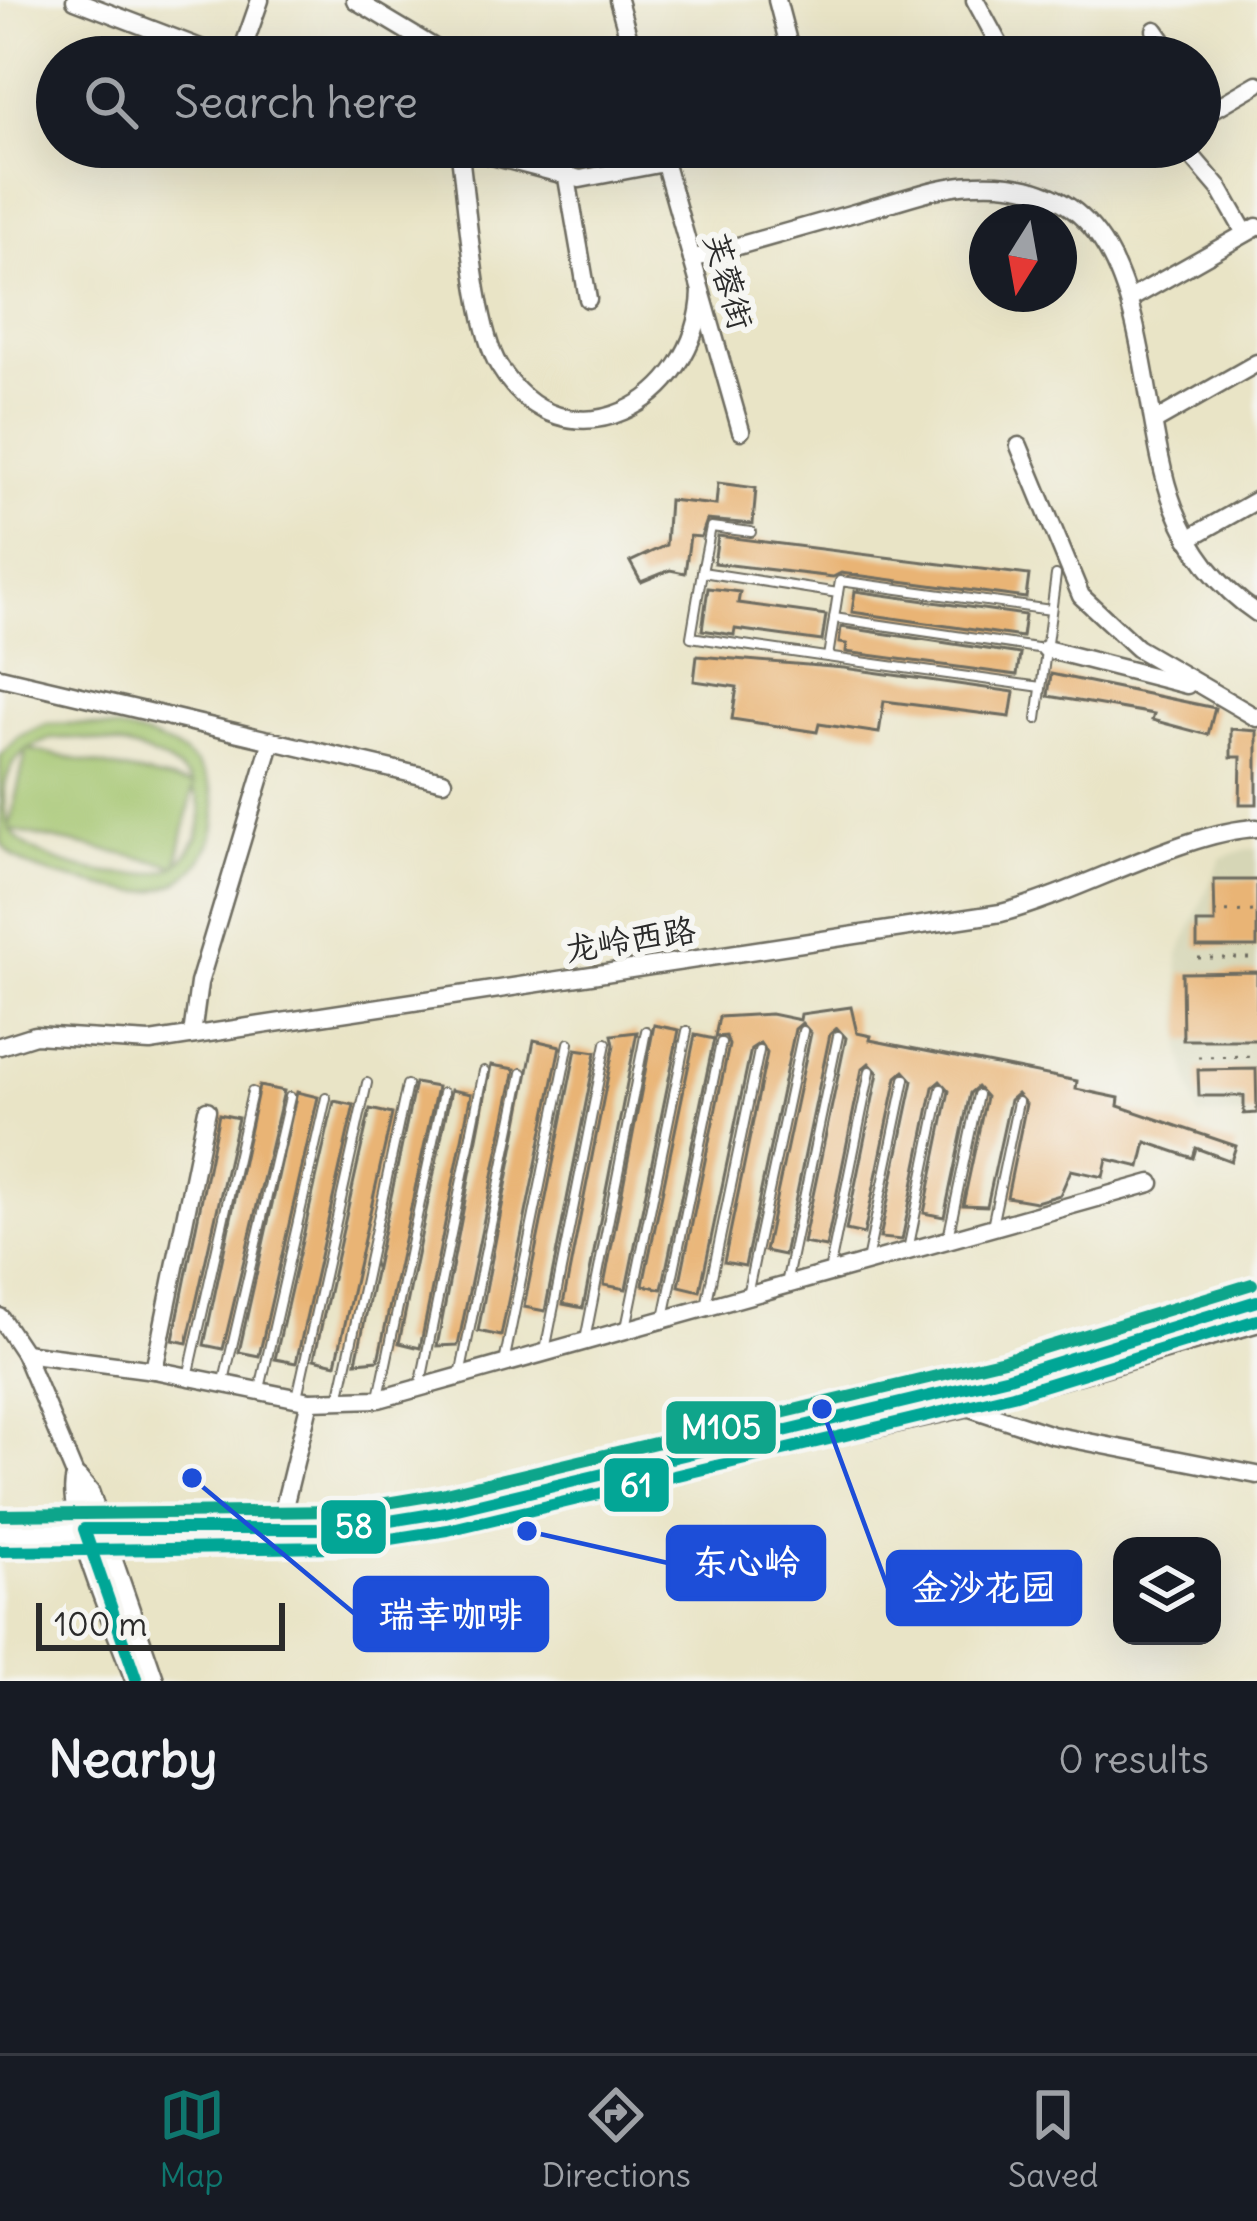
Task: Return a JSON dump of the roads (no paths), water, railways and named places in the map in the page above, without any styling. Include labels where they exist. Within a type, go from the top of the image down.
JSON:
[{"type":"main road","points":[[0,1546],[94,1535],[340,1529],[445,1512],[954,1400],[1257,1300]]},
{"type":"main road","points":[[0,1532],[340,1542],[446,1525],[1257,1321]]},
{"type":"main road","points":[[77,1480],[88,1493],[94,1535],[137,1681]]},
{"type":"main road","points":[[94,1535],[153,1681]]},
{"type":"street","points":[[75,0],[169,36]]},
{"type":"street","points":[[247,36],[260,0]]},
{"type":"street","points":[[355,0],[415,36]]},
{"type":"street","points":[[618,0],[628,36]]},
{"type":"street","points":[[777,0],[786,36]]},
{"type":"street","points":[[975,0],[995,36]]},
{"type":"street","points":[[1155,30],[1159,36]]},
{"type":"street","points":[[1221,105],[1257,84]]},
{"type":"street","points":[[462,168],[488,344],[511,383],[535,403],[563,415],[594,418],[624,412],[652,398],[674,377],[692,346],[701,292]]},
{"type":"street","points":[[532,168],[567,178],[608,178],[631,168]]},
{"type":"street","name":"芙蓉街","points":[[666,168],[741,431]]},
{"type":"street","points":[[1130,298],[1251,230],[1202,168]]},
{"type":"street","points":[[567,178],[588,299]]},
{"type":"street","points":[[692,259],[945,188],[1000,184],[1036,193],[1083,221],[1108,248],[1130,298],[1172,501],[1187,539],[1210,573],[1257,613]]},
{"type":"street","points":[[1155,421],[1257,363]]},
{"type":"street","points":[[1019,446],[1081,596],[1137,648],[1257,718]]},
{"type":"street","points":[[1187,539],[1257,500]]},
{"type":"street","points":[[1046,649],[1199,688]]},
{"type":"street","points":[[0,677],[443,781]]},
{"type":"street","points":[[192,1035],[200,983],[272,740]]},
{"type":"street","name":"龙岭西路","points":[[0,1046],[35,1035],[150,1042],[1001,913],[1057,899],[1208,837],[1257,828]]},
{"type":"street","points":[[154,1370],[207,1110]]},
{"type":"street","points":[[24,1353],[154,1370],[303,1400],[379,1399],[1151,1183]]},
{"type":"street","points":[[0,1317],[24,1353],[77,1480]]},
{"type":"street","points":[[278,1531],[303,1400]]},
{"type":"street","points":[[954,1400],[1052,1435],[1257,1474]]},
{"type":"lane","points":[[751,532],[711,527],[691,637],[1041,687]]},
{"type":"lane","points":[[702,572],[838,593]]},
{"type":"lane","points":[[1037,719],[1056,575]]},
{"type":"lane","points":[[828,657],[840,581],[1051,610]]},
{"type":"lane","points":[[834,618],[1046,649]]},
{"type":"lane","points":[[746,1296],[803,1030]]},
{"type":"lane","points":[[584,1342],[646,1031]]},
{"type":"lane","points":[[626,1330],[687,1031]]},
{"type":"lane","points":[[785,1286],[838,1036]]},
{"type":"lane","points":[[504,1364],[569,1043]]},
{"type":"lane","points":[[544,1353],[606,1043]]},
{"type":"lane","points":[[664,1319],[721,1043]]},
{"type":"lane","points":[[706,1308],[759,1051]]},
{"type":"lane","points":[[419,1388],[484,1071]]},
{"type":"lane","points":[[828,1274],[870,1071]]},
{"type":"lane","points":[[460,1376],[522,1073]]},
{"type":"lane","points":[[867,1262],[905,1079]]},
{"type":"lane","points":[[303,1400],[367,1083]]},
{"type":"lane","points":[[338,1403],[407,1085]]},
{"type":"lane","points":[[908,1251],[941,1089]]},
{"type":"lane","points":[[188,1377],[252,1093]]},
{"type":"lane","points":[[379,1399],[443,1093]]},
{"type":"lane","points":[[948,1240],[978,1095]]},
{"type":"lane","points":[[223,1384],[290,1096]]},
{"type":"lane","points":[[259,1391],[326,1098]]},
{"type":"lane","points":[[992,1227],[1018,1102]]},
{"type":"place","name":"金沙花园","points":[[822,1409]]},
{"type":"place","name":"瑞幸咖啡","points":[[192,1478]]},
{"type":"place","name":"东心岭","points":[[527,1531]]}]
